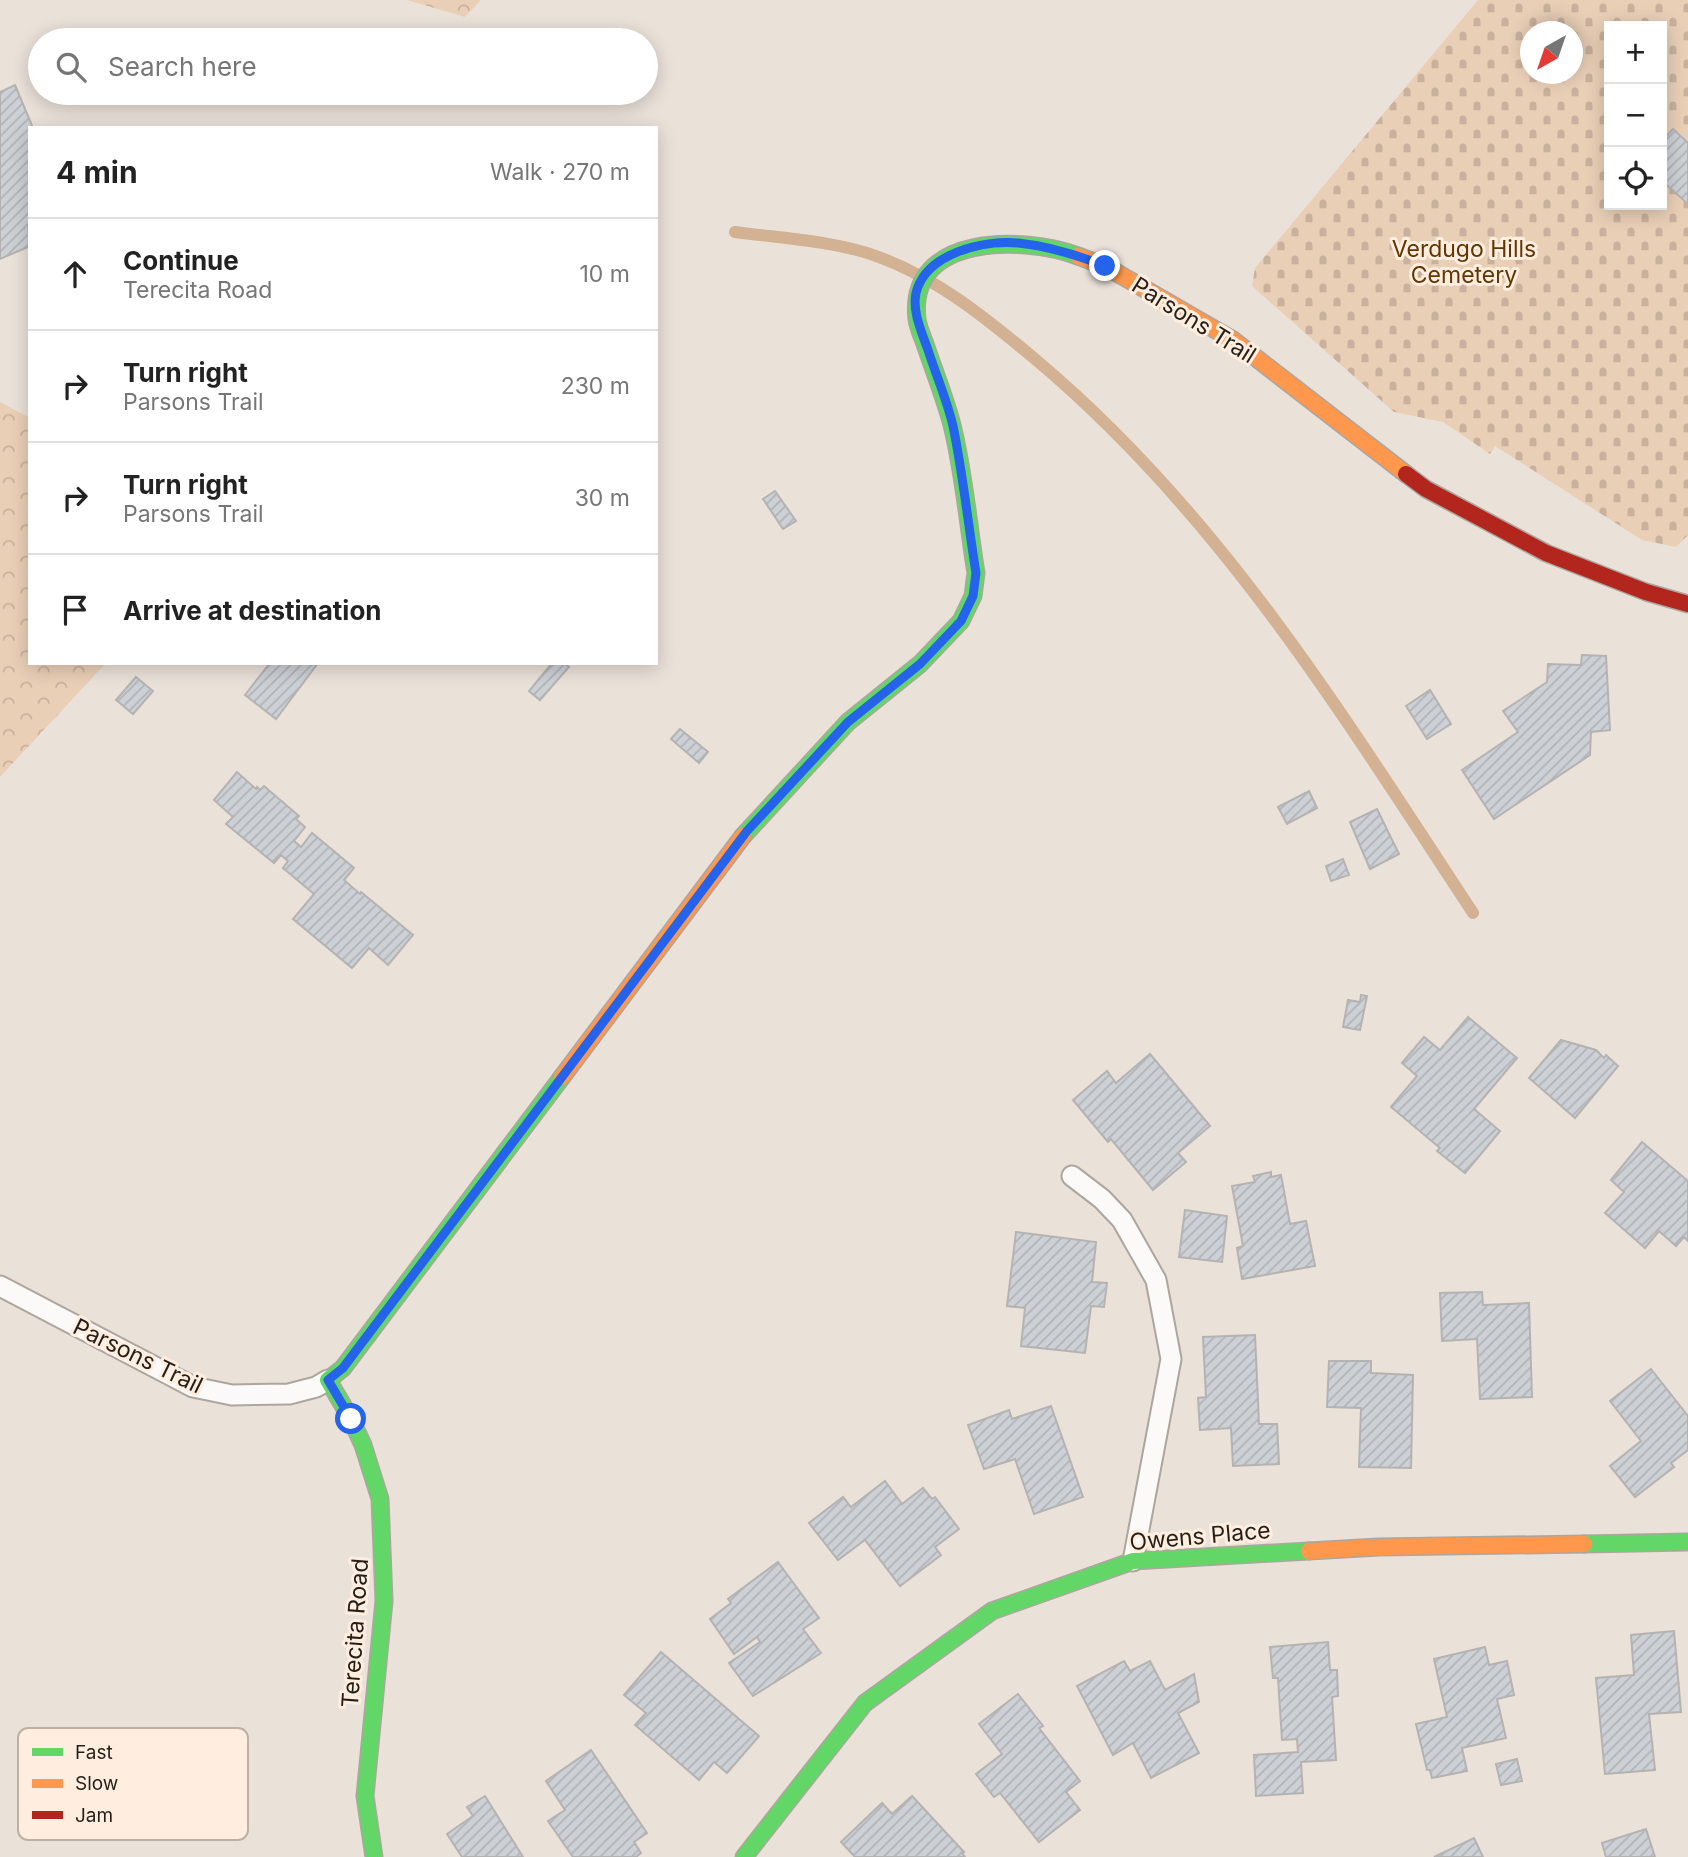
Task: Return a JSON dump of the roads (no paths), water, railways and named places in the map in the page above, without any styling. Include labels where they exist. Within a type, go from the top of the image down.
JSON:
[{"type":"street","name":"Parsons Trail","points":[[328,1380],[343,1368],[747,831],[848,722],[920,664],[961,621],[973,596],[976,573],[952,425],[917,320],[915,303],[924,277],[937,263],[951,254],[972,248],[1016,243],[1074,254],[1105,266],[1233,340],[1426,489],[1546,553],[1646,592],[1688,604]]},
{"type":"street","name":"Terecita Road","points":[[328,1380],[363,1445],[380,1499],[384,1601],[365,1796],[374,1857]]},
{"type":"street","name":"Owens Place","points":[[744,1857],[865,1703],[992,1611],[1133,1561],[1378,1547],[1688,1542]]},
{"type":"lane","points":[[1072,1176],[1102,1199],[1122,1220],[1156,1280],[1171,1359],[1133,1561]]},
{"type":"lane","name":"Parsons Trail","points":[[0,1286],[193,1387],[232,1395],[289,1394],[316,1387],[328,1380]]},
{"type":"waterway","points":[[735,232],[860,251],[920,276],[960,300],[998,329],[1102,419],[1163,483],[1220,550],[1274,620],[1326,691],[1473,913]]},
{"type":"park label","name":"Verdugo Hills Cemetery","points":[[1464,262]]}]
